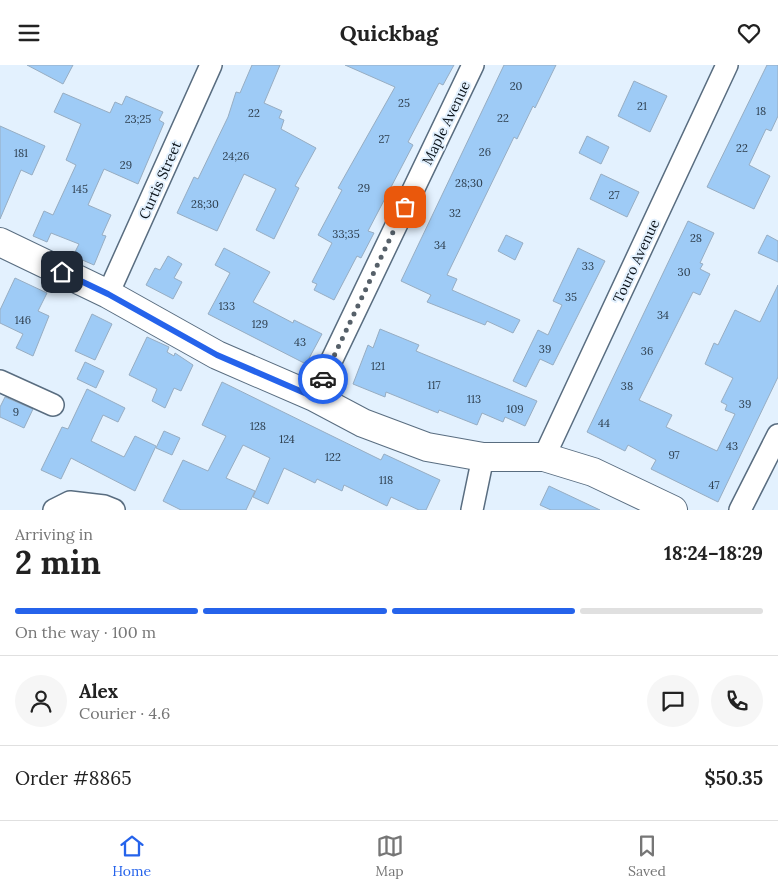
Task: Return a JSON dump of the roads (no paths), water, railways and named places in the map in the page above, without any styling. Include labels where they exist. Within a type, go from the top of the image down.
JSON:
[{"type":"street","name":"Curtis Street","points":[[108,294],[211,65]]},
{"type":"street","name":"Maple Avenue","points":[[314,397],[473,65]]},
{"type":"street","name":"Touro Avenue","points":[[544,457],[728,65]]},
{"type":"street","points":[[0,242],[108,294],[217,355],[314,397],[364,423],[427,447],[483,457],[544,457],[593,472],[656,506]]},
{"type":"street","points":[[0,381],[53,405]]},
{"type":"street","points":[[740,510],[778,435]]},
{"type":"street","points":[[472,510],[483,457]]},
{"type":"street","points":[[54,510],[70,502],[104,506],[114,510]]}]
